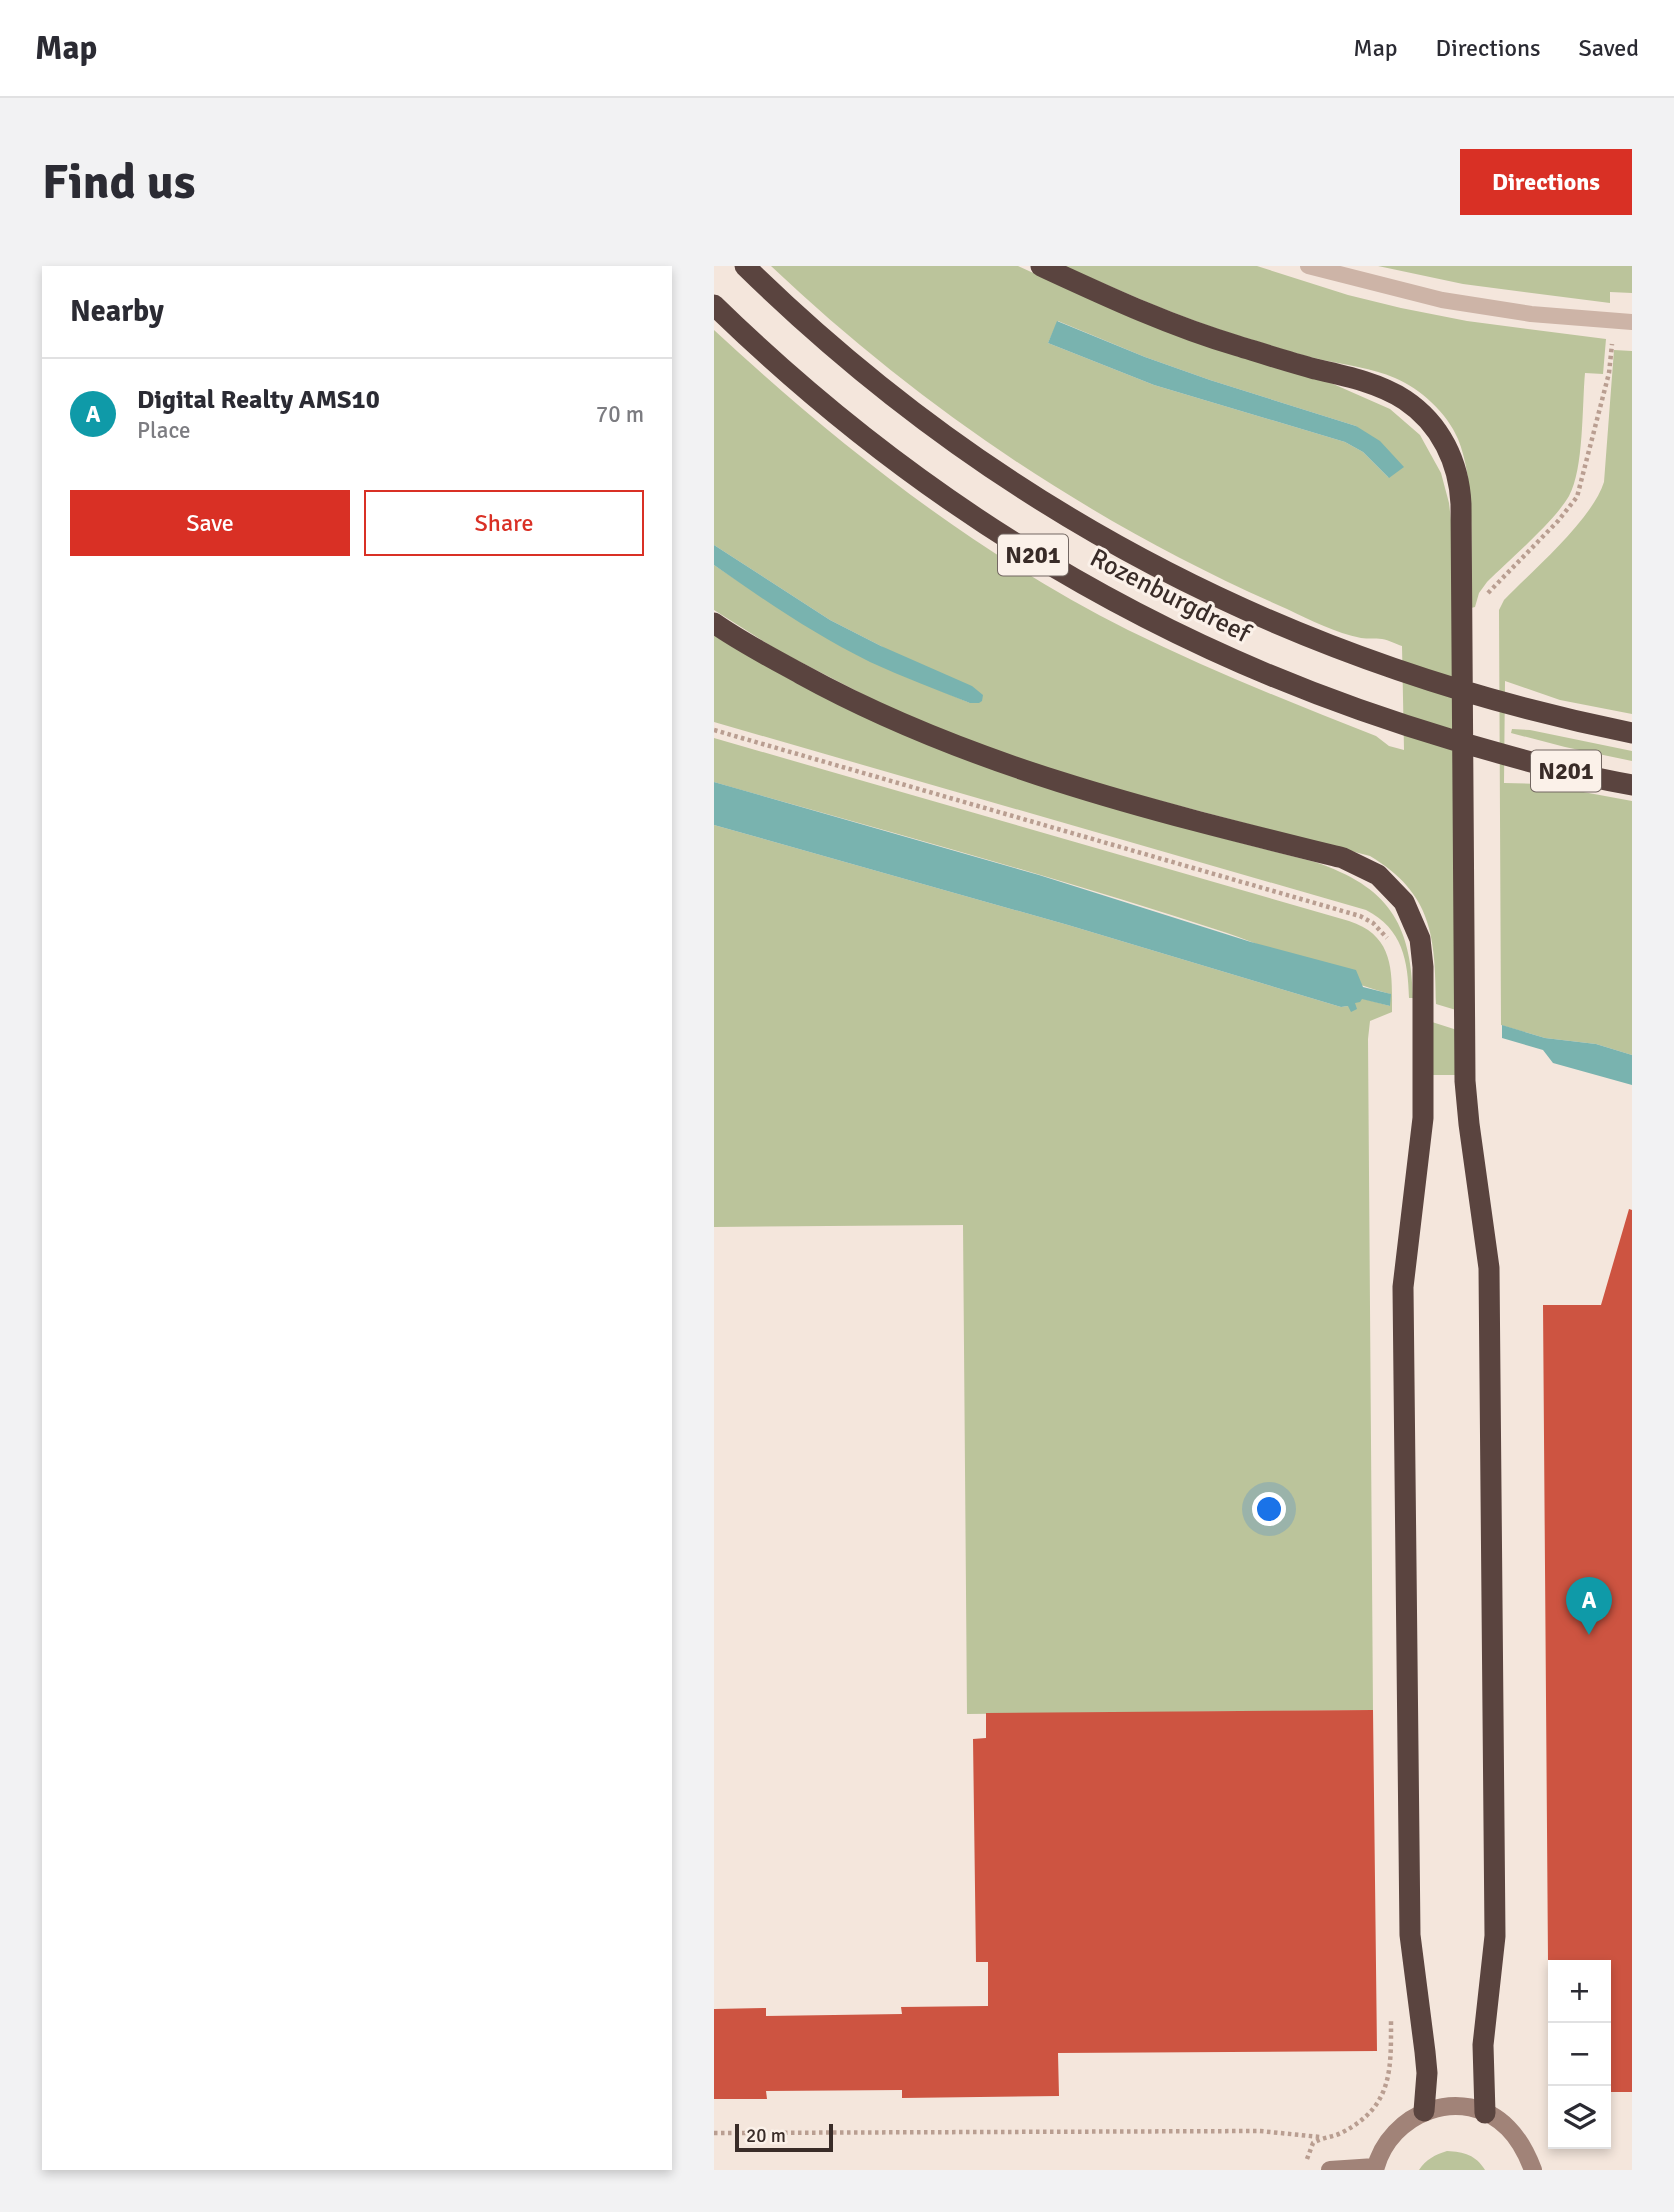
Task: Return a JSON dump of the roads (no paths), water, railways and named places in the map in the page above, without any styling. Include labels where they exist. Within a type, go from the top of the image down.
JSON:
[{"type":"highway","name":"Rozenburgdreef","points":[[746,266],[832,348],[942,435],[1050,506],[1146,562],[1279,626],[1400,671],[1501,703],[1632,733]]},
{"type":"highway","points":[[1041,266],[1176,326],[1364,382],[1404,399],[1433,426],[1448,449],[1457,471],[1461,504],[1465,1081],[1489,1268],[1495,1936],[1483,2045],[1485,2113]]},
{"type":"highway","name":"Rozenburgdreef","points":[[714,305],[799,384],[890,458],[986,526],[1040,560],[1192,642],[1303,689],[1400,724],[1502,755],[1632,785]]},
{"type":"highway","points":[[714,623],[780,663],[875,713],[988,759],[1128,803],[1343,858],[1378,875],[1404,902],[1420,939],[1423,967],[1423,1118],[1402,1287],[1410,1935],[1427,2073],[1424,2111]]},
{"type":"main road","points":[[1330,2170],[1375,2168],[1385,2144],[1402,2124],[1424,2111],[1444,2107],[1465,2107],[1485,2113],[1507,2126],[1523,2146],[1532,2170],[1541,2170]]},
{"type":"lane","points":[[1308,266],[1442,300],[1531,314],[1632,322]]},
{"type":"water","points":[[1057,321],[1210,380],[1356,426],[1380,441],[1404,467],[1389,478],[1363,452],[1345,442],[1154,385],[1048,343]]},
{"type":"water","points":[[714,545],[830,620],[972,686],[983,695],[982,701],[970,703],[870,662],[829,640],[714,565]]},
{"type":"water","points":[[714,782],[1039,875],[1251,942],[1356,970],[1363,987],[1391,994],[1390,1006],[1362,999],[1355,1003],[1357,1009],[1351,1012],[1348,1006],[1341,1007],[1068,925],[714,825]]},
{"type":"water","points":[[1502,1025],[1545,1038],[1596,1044],[1632,1055],[1632,1085],[1553,1063],[1543,1050],[1502,1038]]},
{"type":"place","name":"Digital Realty AMS10","points":[[1589,1635]]}]
